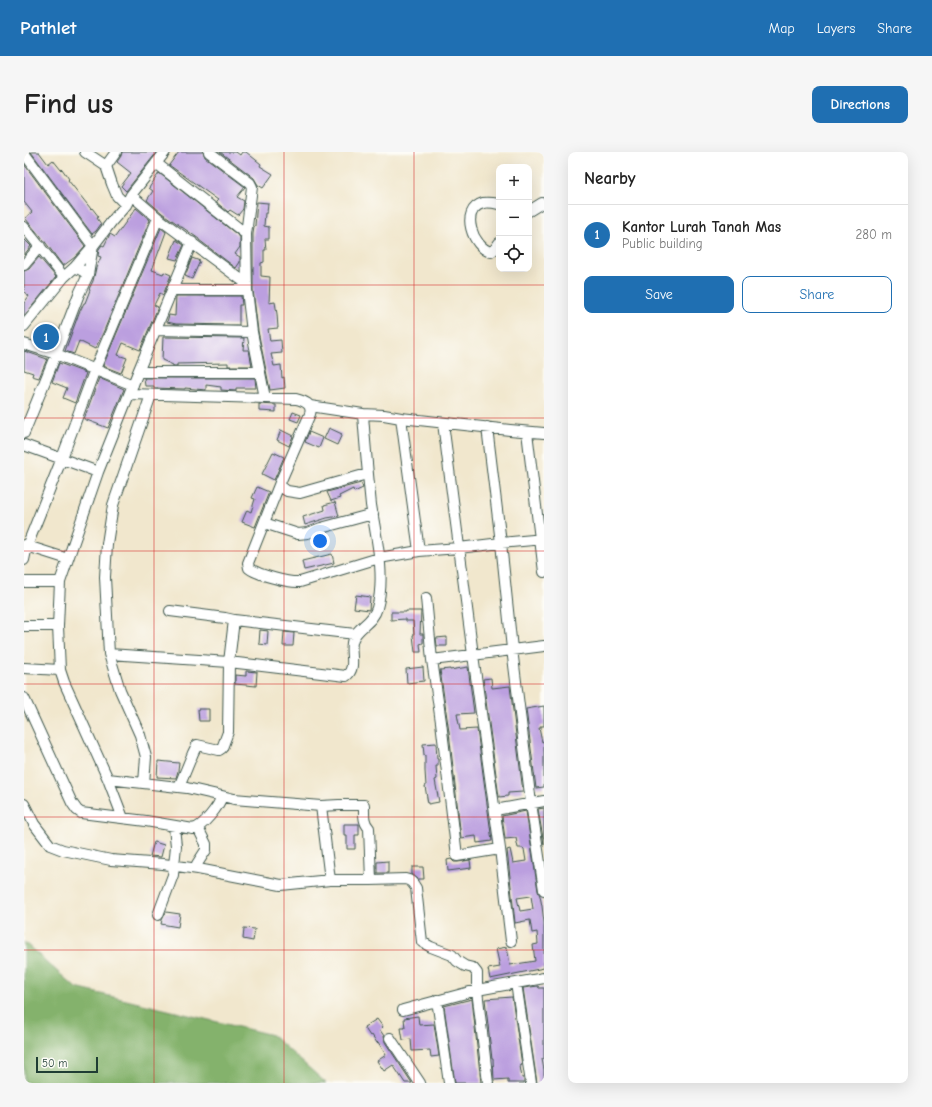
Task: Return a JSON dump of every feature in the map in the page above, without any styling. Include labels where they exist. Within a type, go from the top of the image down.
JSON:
[{"type":"street","points":[[85,152],[106,166],[117,196],[126,205]]},
{"type":"street","points":[[106,166],[116,152]]},
{"type":"street","points":[[24,326],[64,277],[75,267],[93,246],[126,205],[131,195],[165,152]]},
{"type":"street","points":[[209,152],[252,185],[246,234],[247,287],[252,332],[265,398]]},
{"type":"street","points":[[24,153],[93,246],[88,276],[79,294],[24,434]]},
{"type":"street","points":[[156,163],[246,234]]},
{"type":"street","points":[[131,195],[158,218],[192,242],[247,287]]},
{"type":"street","points":[[496,204],[484,203],[478,206],[472,212],[470,219],[471,229],[479,244],[486,251],[491,252],[496,248]]},
{"type":"street","points":[[532,204],[543,203]]},
{"type":"street","points":[[532,210],[543,203]]},
{"type":"street","points":[[24,560],[26,546],[62,458],[95,369],[158,218]]},
{"type":"street","points":[[24,227],[64,277]]},
{"type":"street","points":[[122,818],[108,779],[60,670],[58,626],[60,582],[98,472],[192,242]]},
{"type":"street","points":[[24,266],[40,246]]},
{"type":"street","points":[[75,267],[83,271],[88,276]]},
{"type":"street","points":[[173,290],[247,287]]},
{"type":"street","points":[[156,330],[252,332]]},
{"type":"street","points":[[24,344],[95,369],[131,390],[151,395],[296,399],[306,402],[310,406],[363,414],[544,433]]},
{"type":"street","points":[[138,372],[260,372]]},
{"type":"street","points":[[144,783],[146,757],[140,735],[120,690],[108,654],[106,544],[113,505],[151,395]]},
{"type":"street","points":[[310,406],[310,414],[279,485],[248,563],[248,566],[252,570],[281,580],[300,582],[379,558],[419,551],[542,539]]},
{"type":"street","points":[[108,654],[229,662],[346,676],[350,673],[351,644],[355,634],[370,620],[377,610],[380,586],[379,558],[367,474],[363,414]]},
{"type":"street","points":[[401,418],[419,551]]},
{"type":"street","points":[[443,423],[511,941]]},
{"type":"street","points":[[487,428],[512,650],[544,890]]},
{"type":"street","points":[[527,432],[542,539],[544,572]]},
{"type":"street","points":[[24,445],[98,472]]},
{"type":"street","points":[[279,485],[287,491],[300,493],[367,474]]},
{"type":"street","points":[[264,523],[298,534],[308,533],[373,514]]},
{"type":"street","points":[[26,546],[68,559]]},
{"type":"street","points":[[24,582],[60,582]]},
{"type":"street","points":[[426,598],[432,660],[457,856],[500,849]]},
{"type":"street","points":[[170,611],[355,634]]},
{"type":"street","points":[[179,787],[197,745],[219,750],[222,748],[228,732],[229,662],[234,620]]},
{"type":"street","points":[[24,626],[58,626]]},
{"type":"street","points":[[432,660],[544,646]]},
{"type":"street","points":[[24,668],[60,670]]},
{"type":"street","points":[[24,698],[75,808],[81,812],[193,829],[197,828],[204,821],[220,801],[222,796]]},
{"type":"street","points":[[108,779],[179,787],[234,799],[321,806],[364,805],[364,819],[366,826],[369,828],[371,880]]},
{"type":"street","points":[[495,810],[544,800]]},
{"type":"street","points":[[24,804],[34,824],[50,845],[63,850],[111,860],[163,864],[198,869],[281,885],[330,880],[405,878],[414,883],[416,888],[422,942],[452,955],[457,961],[473,968],[477,973],[477,990],[488,1083]]},
{"type":"street","points":[[321,806],[330,880]]},
{"type":"street","points":[[158,915],[173,875],[176,846],[174,827]]},
{"type":"street","points":[[197,828],[206,844],[206,850],[197,864],[198,869]]},
{"type":"street","points":[[403,1010],[477,990],[544,978]]},
{"type":"street","points":[[516,984],[530,1083]]},
{"type":"street","points":[[437,1000],[449,1083]]},
{"type":"street","points":[[390,1038],[420,1083]]},
{"type":"green space","points":[[24,942],[76,988],[272,1035],[326,1083],[24,1083]]},
{"type":"building","points":[[31,152],[39,152],[48,164],[53,160],[61,170],[62,169],[69,179],[68,180],[99,217],[97,218],[101,224],[96,231],[92,234]]},
{"type":"building","points":[[122,152],[157,152],[126,191],[121,186],[131,173],[117,162]]},
{"type":"building","points":[[179,152],[203,152],[205,157],[245,187],[237,197],[244,201],[243,209],[238,215],[230,210],[228,212],[216,202],[218,200],[169,165]]},
{"type":"building","points":[[220,152],[236,152],[240,155],[242,152],[246,152],[261,164],[260,166],[273,174],[263,188],[258,185],[254,178]]},
{"type":"building","points":[[24,164],[85,246],[75,257],[63,266],[40,235],[25,218],[32,212],[24,202]]},
{"type":"building","points":[[159,173],[240,237],[240,247],[235,254],[240,257],[240,262],[236,268],[199,239],[162,213],[147,200],[153,191],[149,188]]},
{"type":"building","points":[[257,202],[268,203],[267,213],[265,213],[264,226],[269,227],[269,239],[265,239],[266,250],[264,250],[264,262],[261,263],[261,276],[270,277],[269,303],[275,302],[278,328],[268,329],[270,341],[281,340],[282,353],[271,354],[274,366],[281,365],[282,378],[284,377],[285,388],[270,390],[258,331],[253,290],[253,234]]},
{"type":"building","points":[[136,208],[150,220],[103,333],[95,349],[79,341],[74,354],[65,351],[79,313],[90,290],[89,289],[93,281],[96,268],[101,257],[98,256],[99,249],[102,245],[104,246],[110,234],[115,237]]},
{"type":"building","points":[[161,228],[166,232],[152,270],[171,275],[163,295],[160,293],[154,305],[158,307],[140,350],[123,343],[118,355],[127,358],[121,373],[103,366]]},
{"type":"building","points":[[24,239],[31,246],[24,255]]},
{"type":"building","points":[[176,240],[184,245],[177,260],[169,258]]},
{"type":"building","points":[[39,257],[56,277],[24,316],[24,303],[29,296],[24,292],[24,271],[29,269]]},
{"type":"building","points":[[192,258],[200,261],[192,279],[185,276]]},
{"type":"building","points":[[176,296],[241,296],[242,305],[239,305],[239,325],[176,324],[167,322],[169,315],[175,316]]},
{"type":"building","points":[[40,328],[46,331],[47,329],[54,332],[52,334],[56,336],[52,346],[35,339]]},
{"type":"building","points":[[163,337],[244,338],[243,350],[249,350],[252,366],[228,366],[228,363],[177,364],[177,366],[173,366],[162,360]]},
{"type":"building","points":[[24,351],[47,359],[39,378],[32,376],[33,373],[24,370]]},
{"type":"building","points":[[59,363],[86,373],[75,403],[63,398],[67,388],[52,382]]},
{"type":"building","points":[[99,378],[124,389],[108,428],[84,419]]},
{"type":"building","points":[[144,378],[255,378],[256,388],[236,388],[236,391],[221,390],[221,387],[206,385],[206,390],[154,388],[154,386],[145,386]]},
{"type":"building","points":[[259,404],[276,405],[276,412],[259,411]]},
{"type":"building","points":[[293,412],[301,415],[298,422],[290,419]]},
{"type":"building","points":[[329,428],[342,434],[337,445],[324,439]]},
{"type":"building","points":[[281,430],[293,436],[289,446],[277,440]]},
{"type":"building","points":[[309,432],[323,438],[319,448],[305,442]]},
{"type":"building","points":[[273,452],[284,457],[274,480],[262,474]]},
{"type":"building","points":[[361,483],[363,488],[354,492],[353,489],[339,496],[340,498],[331,501],[327,492]]},
{"type":"building","points":[[257,487],[269,492],[255,527],[242,522],[247,510],[251,512],[255,499],[252,498]]},
{"type":"building","points":[[335,502],[339,516],[305,525],[303,517],[325,510],[324,505]]},
{"type":"building","points":[[332,554],[334,563],[304,570],[302,561]]},
{"type":"building","points":[[356,595],[370,597],[369,610],[354,608]]},
{"type":"building","points":[[421,611],[420,634],[423,634],[423,643],[420,644],[421,652],[415,652],[413,621],[406,621],[406,619],[391,620],[391,612]]},
{"type":"building","points":[[260,630],[268,631],[267,645],[259,644]]},
{"type":"building","points":[[284,632],[294,633],[293,646],[283,646]]},
{"type":"building","points":[[447,637],[447,646],[437,646],[436,638]]},
{"type":"building","points":[[423,667],[424,681],[407,683],[406,669]]},
{"type":"building","points":[[468,667],[474,713],[457,714],[460,730],[477,729],[492,841],[477,843],[476,836],[461,838],[449,732],[440,670]]},
{"type":"building","points":[[246,671],[257,672],[256,686],[235,684],[235,675],[246,676]]},
{"type":"building","points":[[491,678],[492,688],[510,686],[523,792],[508,793],[508,796],[499,797],[483,679]]},
{"type":"building","points":[[544,706],[544,726],[539,728],[542,742],[544,741],[544,787],[536,788],[526,709]]},
{"type":"building","points":[[198,709],[209,709],[209,721],[199,721]]},
{"type":"building","points":[[436,743],[438,766],[436,766],[437,779],[435,780],[439,802],[428,804],[425,786],[425,755],[423,744]]},
{"type":"building","points":[[158,761],[179,763],[176,778],[157,777]]},
{"type":"building","points":[[544,808],[544,844],[538,809]]},
{"type":"building","points":[[526,811],[544,923],[544,968],[490,979],[488,969],[500,967],[496,949],[507,947],[510,965],[535,961],[533,945],[538,944],[537,932],[532,933],[530,920],[515,923],[507,850],[510,849],[513,863],[526,861],[524,849],[518,848],[516,838],[505,839],[502,816]],"holes":[[[531,896],[533,909],[520,911],[517,898]]]},
{"type":"building","points":[[344,824],[359,824],[359,835],[355,835],[355,849],[347,849],[347,835],[344,835]]},
{"type":"building","points":[[154,842],[164,845],[161,857],[150,856]]},
{"type":"building","points":[[451,859],[454,862],[470,860],[471,868],[448,871],[447,860]]},
{"type":"building","points":[[388,861],[388,873],[377,873],[377,862]]},
{"type":"building","points":[[412,867],[423,867],[424,879],[418,879],[412,874]]},
{"type":"building","points":[[166,912],[180,914],[178,927],[161,924]]},
{"type":"building","points":[[244,928],[255,929],[253,941],[243,939]]},
{"type":"building","points":[[538,986],[539,988],[544,988],[544,1059],[542,1059],[544,1083],[537,1083],[523,988]]},
{"type":"building","points":[[512,997],[522,1065],[520,1066],[524,1083],[508,1083],[508,1079],[494,1080],[493,1059],[485,999]]},
{"type":"building","points":[[472,999],[481,1083],[455,1083],[444,1006]]},
{"type":"building","points":[[418,1016],[419,1025],[434,1024],[439,1056],[431,1057],[430,1050],[412,1051],[411,1039],[403,1040],[401,1028],[405,1028],[404,1018]]},
{"type":"building","points":[[377,1019],[383,1027],[380,1030],[384,1036],[385,1042],[412,1083],[405,1083],[393,1065],[384,1071],[377,1061],[386,1055],[378,1042],[377,1043],[372,1035],[370,1036],[364,1027]]},
{"type":"place","name":"Kantor Lurah Tanah Mas","points":[[46,337]]}]
